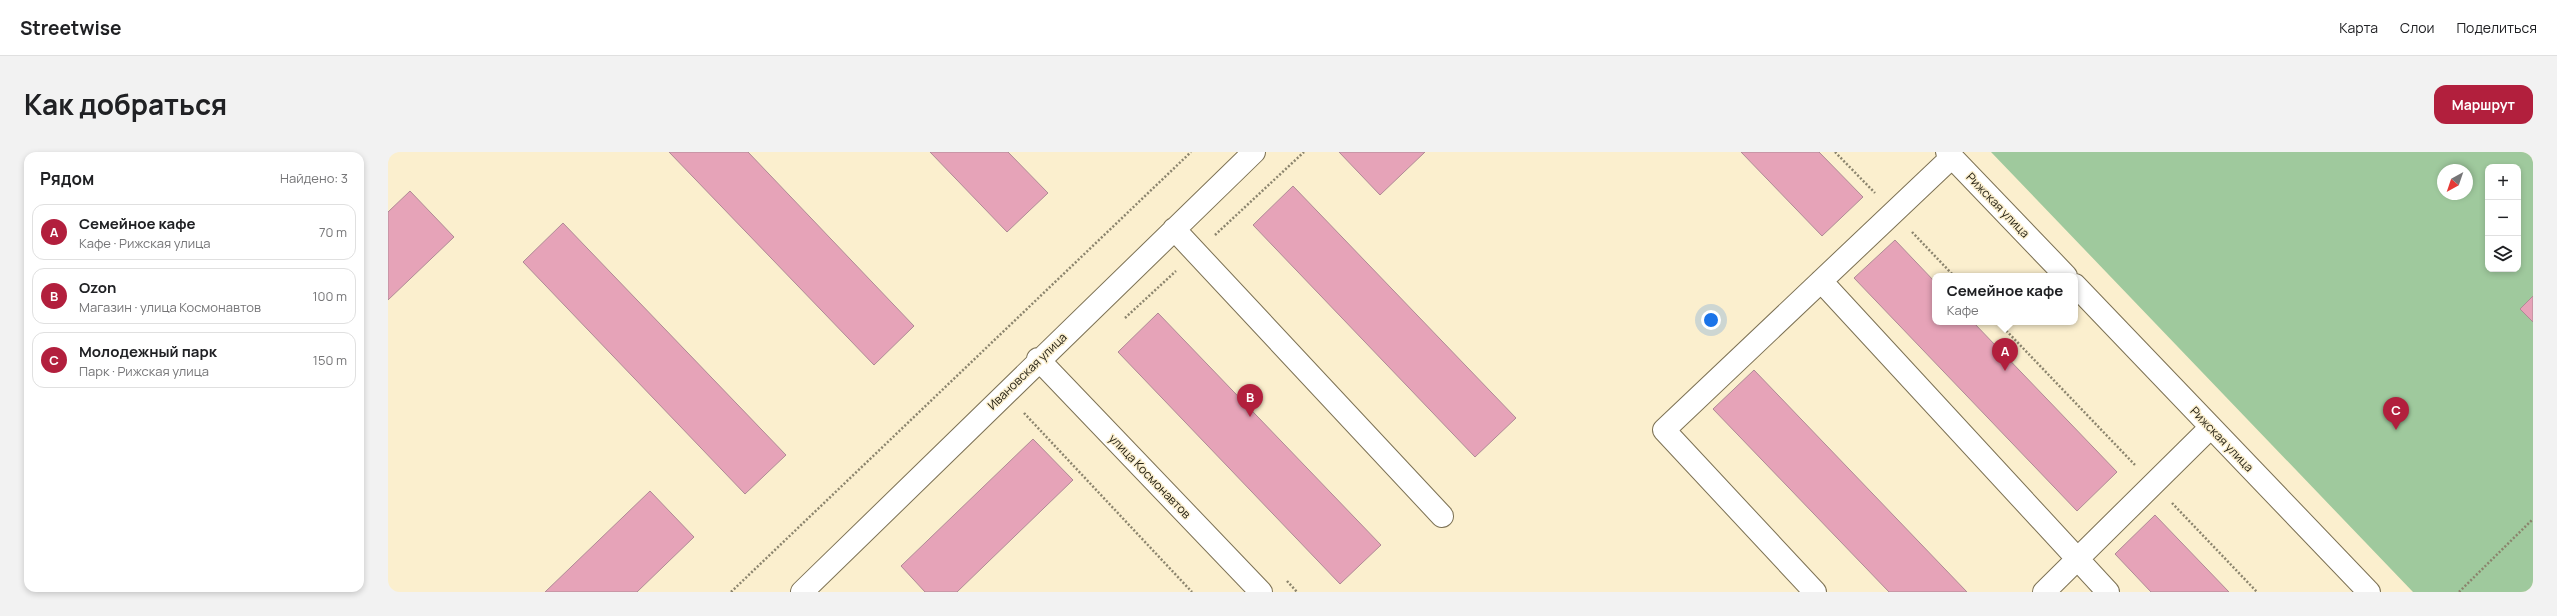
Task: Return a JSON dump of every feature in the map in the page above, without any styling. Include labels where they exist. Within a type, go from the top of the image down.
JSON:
[{"type":"street","name":"Ивановская улица","points":[[802,592],[1038,359],[1254,152]]},
{"type":"street","points":[[1815,592],[1664,430],[1950,155]]},
{"type":"street","name":"Рижская улица","points":[[1950,155],[2063,273]]},
{"type":"street","points":[[1174,229],[1442,516]]},
{"type":"street","points":[[1820,281],[2108,592]]},
{"type":"street","name":"Рижская улица","points":[[2078,288],[2369,592]]},
{"type":"street","name":"улица Космонавтов","points":[[1038,359],[1261,592]]},
{"type":"street","points":[[2044,592],[2211,427]]},
{"type":"path","points":[[731,592],[1191,152]]},
{"type":"path","points":[[2001,325],[2257,592]]},
{"type":"path","points":[[1023,412],[1192,592]]},
{"type":"path","points":[[2459,592],[2533,519]]},
{"type":"green space","points":[[1991,152],[2533,152],[2533,592],[2413,592]]},
{"type":"building","points":[[669,152],[748,152],[914,326],[874,365]]},
{"type":"building","points":[[930,152],[1008,152],[1048,193],[1007,232]]},
{"type":"building","points":[[1339,152],[1425,152],[1380,195]]},
{"type":"building","points":[[1741,152],[1819,152],[1863,197],[1822,236]]},
{"type":"building","points":[[1293,186],[1516,418],[1475,457],[1253,225]]},
{"type":"building","points":[[410,191],[454,237],[388,300],[388,212]]},
{"type":"building","points":[[563,223],[786,455],[745,494],[523,262]]},
{"type":"building","points":[[1895,240],[1932,279],[1932,325],[1976,325],[2117,472],[2077,511],[1854,278]]},
{"type":"building","points":[[2533,296],[2533,322],[2520,309]]},
{"type":"building","points":[[1158,313],[1381,545],[1340,584],[1118,352]]},
{"type":"building","points":[[1754,370],[1967,592],[1889,592],[1713,409]]},
{"type":"building","points":[[1033,439],[1073,480],[957,592],[925,592],[901,566]]},
{"type":"building","points":[[650,491],[694,537],[637,592],[545,592]]},
{"type":"building","points":[[2155,515],[2229,592],[2151,592],[2115,554]]},
{"type":"place","name":"Семейное кафе","points":[[2005,371]]},
{"type":"place","name":"Ozon","points":[[1250,417]]},
{"type":"place","name":"Молодежный парк","points":[[2396,430]]}]
